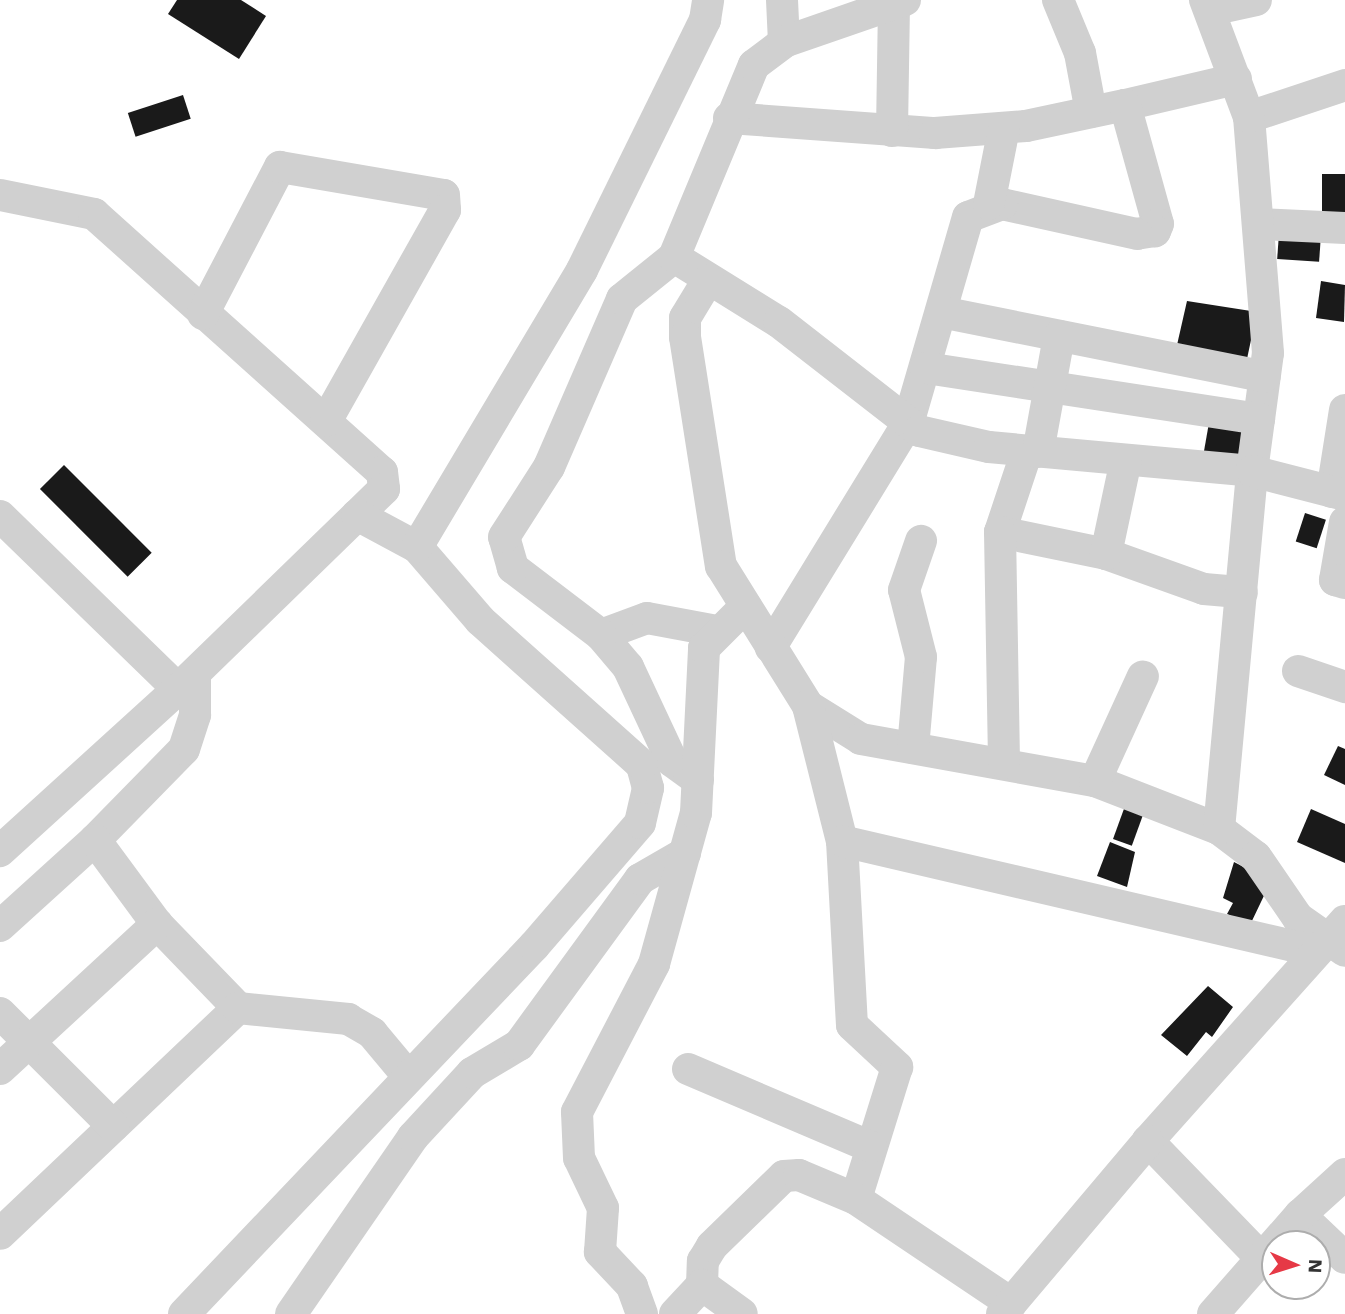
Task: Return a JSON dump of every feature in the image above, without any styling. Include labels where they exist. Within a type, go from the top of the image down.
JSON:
[{"type":"street","points":[[417,547],[582,270],[705,20],[708,0]]},
{"type":"street","points":[[782,0],[784,42]]},
{"type":"street","points":[[1058,0],[1080,53],[1091,112]]},
{"type":"street","points":[[1219,829],[1252,471],[1265,377],[1260,224],[1250,117],[1208,5],[1256,0]]},
{"type":"street","points":[[698,780],[676,766],[628,667],[601,635],[513,568],[505,537],[549,467],[622,299],[674,257],[729,118],[754,65],[784,42],[900,2],[892,131]]},
{"type":"street","points":[[729,118],[892,131],[1004,128],[1125,105],[1236,79]]},
{"type":"street","points":[[1250,117],[1345,85]]},
{"type":"street","points":[[771,647],[908,423],[968,216],[989,204],[1137,234],[1155,231],[1125,105]]},
{"type":"street","points":[[989,204],[1004,128]]},
{"type":"street","points":[[203,314],[280,167],[444,195],[445,210],[326,421]]},
{"type":"street","points":[[0,195],[94,214],[382,472],[383,489],[187,682],[0,851]]},
{"type":"street","points":[[1260,224],[1345,228]]},
{"type":"street","points":[[674,257],[779,322],[919,431],[1033,452],[1252,471],[1339,494],[1345,410]]},
{"type":"street","points":[[708,280],[685,318],[685,337],[721,566],[808,706],[842,841],[848,1012],[856,1032],[897,1067],[856,1199]]},
{"type":"street","points":[[941,313],[1265,377]]},
{"type":"street","points":[[1004,763],[1000,532],[1033,452],[1054,387],[1059,336]]},
{"type":"street","points":[[926,368],[1259,419]]},
{"type":"street","points":[[1107,554],[1126,460]]},
{"type":"street","points":[[184,1314],[408,1076],[640,823],[648,788],[642,765],[480,620],[417,547],[357,515]]},
{"type":"street","points":[[0,516],[187,682],[195,715],[184,749],[95,840],[0,926]]},
{"type":"street","points":[[1345,522],[1335,580],[1345,583]]},
{"type":"street","points":[[1000,532],[1107,554],[1204,589],[1242,592]]},
{"type":"street","points":[[913,748],[921,657],[904,590],[921,541]]},
{"type":"street","points":[[642,1314],[632,1286],[600,1252],[603,1208],[579,1158],[577,1111],[654,964],[685,853],[698,780],[699,665],[717,631],[746,606]]},
{"type":"street","points":[[601,635],[647,618],[717,631]]},
{"type":"street","points":[[1298,671],[1345,687]]},
{"type":"street","points":[[1096,781],[1143,676]]},
{"type":"street","points":[[808,706],[861,739],[1096,781],[1219,829],[1256,857],[1298,918],[1331,941]]},
{"type":"street","points":[[95,840],[158,924],[238,1009],[348,1020],[372,1033],[408,1076]]},
{"type":"street","points":[[842,841],[1331,941]]},
{"type":"street","points":[[290,1314],[413,1137],[472,1073],[519,1045],[640,879],[685,853]]},
{"type":"street","points":[[0,1069],[158,924]]},
{"type":"street","points":[[675,1314],[702,1285],[703,1261],[712,1246],[785,1176],[799,1175],[856,1199],[1006,1308],[1148,1141],[1331,941]]},
{"type":"street","points":[[0,1234],[238,1009]]},
{"type":"street","points":[[0,1013],[27,1044],[113,1126]]},
{"type":"street","points":[[688,1069],[871,1147]]},
{"type":"street","points":[[1148,1141],[1261,1258],[1213,1314]]},
{"type":"street","points":[[1286,1230],[1345,1174]]},
{"type":"street","points":[[1300,1214],[1345,1258]]},
{"type":"street","points":[[702,1285],[742,1314]]},
{"type":"building","points":[[177,0],[241,0],[266,16],[239,59],[168,14]]},
{"type":"building","points":[[183,95],[191,119],[136,137],[128,113]]},
{"type":"building","points":[[1322,174],[1345,174],[1345,216],[1322,216]]},
{"type":"building","points":[[1279,233],[1321,236],[1319,262],[1277,259]]},
{"type":"building","points":[[1321,281],[1345,285],[1344,322],[1316,318]]},
{"type":"building","points":[[1187,301],[1251,311],[1256,316],[1247,359],[1177,345]]},
{"type":"building","points":[[1210,417],[1245,423],[1239,462],[1203,455]]},
{"type":"building","points":[[64,465],[152,553],[128,577],[40,489]]},
{"type":"building","points":[[1305,513],[1326,520],[1317,548],[1296,542]]},
{"type":"building","points":[[1338,746],[1345,749],[1345,785],[1324,775]]},
{"type":"building","points":[[1125,806],[1144,813],[1132,846],[1113,839]]},
{"type":"building","points":[[1311,809],[1345,824],[1345,863],[1297,842]]},
{"type":"building","points":[[1110,842],[1135,852],[1127,887],[1097,876]]},
{"type":"building","points":[[1234,862],[1271,881],[1250,925],[1227,914],[1233,903],[1223,898]]},
{"type":"building","points":[[1208,986],[1233,1007],[1212,1037],[1206,1032],[1187,1056],[1161,1035]]}]
